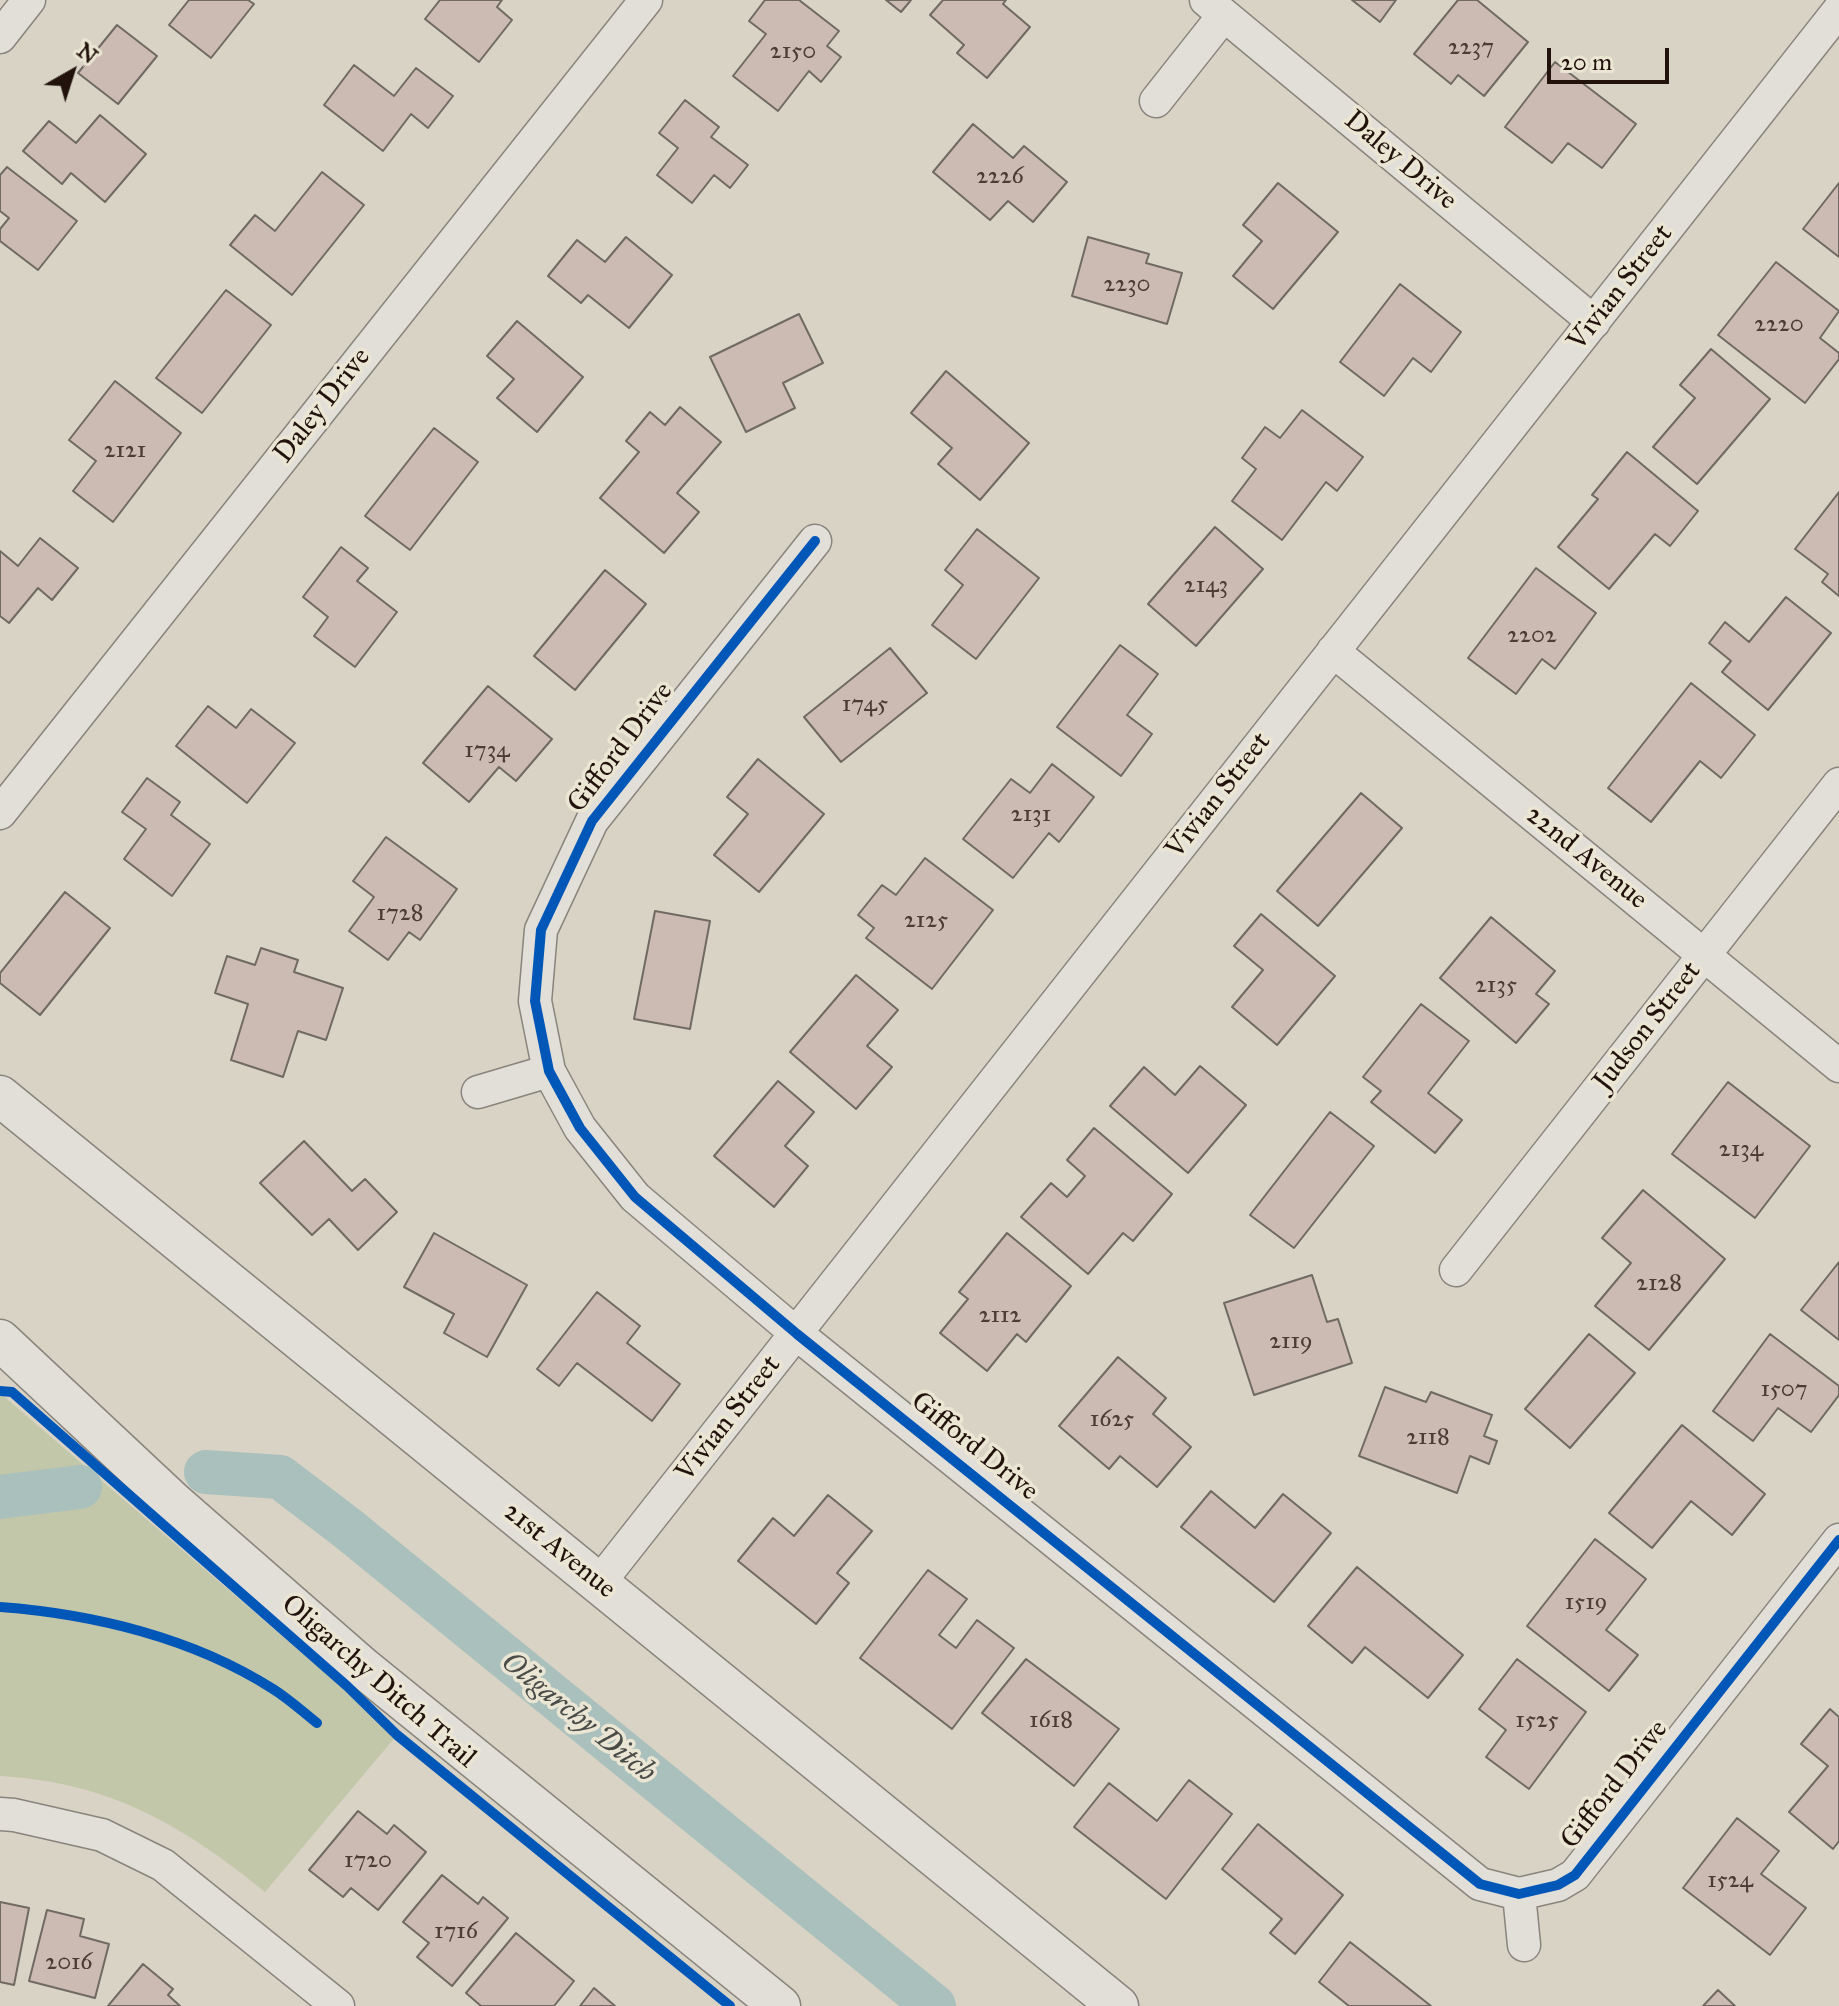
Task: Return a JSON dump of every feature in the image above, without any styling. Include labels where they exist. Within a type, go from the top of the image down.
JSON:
[{"type":"street","points":[[0,37],[29,0]]},
{"type":"street","name":"Daley Drive","points":[[0,813],[646,0]]},
{"type":"street","points":[[1156,101],[1215,8]]},
{"type":"street","name":"Daley Drive","points":[[1215,8],[1594,322]]},
{"type":"street","name":"Vivian Street","points":[[599,1583],[1839,10]]},
{"type":"street","name":"Gifford Drive","points":[[815,541],[592,821],[541,930],[535,1001],[549,1071],[580,1128],[635,1197],[797,1334],[1480,1884],[1519,1894],[1558,1885],[1575,1875],[1839,1540]]},
{"type":"street","name":"22nd Avenue","points":[[1333,651],[1839,1066]]},
{"type":"street","name":"Judson Street","points":[[1456,1270],[1839,784]]},
{"type":"street","points":[[478,1092],[549,1071]]},
{"type":"street","name":"21st Avenue","points":[[0,1096],[1118,2006]]},
{"type":"street","points":[[0,1340],[173,1502],[362,1667],[780,2006]]},
{"type":"street","points":[[0,1814],[102,1835],[163,1865],[338,2006]]},
{"type":"street","points":[[1519,1894],[1524,1945]]},
{"type":"green space","points":[[0,1393],[397,1735],[265,1892],[204,1846],[143,1811],[76,1787],[0,1776]]},
{"type":"building","points":[[189,0],[248,0],[254,4],[211,58],[169,25]]},
{"type":"building","points":[[440,0],[502,0],[497,7],[512,20],[479,62],[425,19]]},
{"type":"building","points":[[765,0],[799,0],[839,31],[827,46],[841,57],[821,82],[809,71],[778,111],[733,76],[766,34],[749,21]]},
{"type":"building","points":[[886,0],[911,0],[901,12]]},
{"type":"building","points":[[943,0],[1006,0],[1003,4],[1030,27],[987,78],[957,53],[964,45],[930,15]]},
{"type":"building","points":[[1352,0],[1396,0],[1380,22]]},
{"type":"building","points":[[1458,0],[1477,0],[1528,42],[1484,96],[1458,75],[1451,84],[1414,54]]},
{"type":"building","points":[[117,25],[157,56],[118,104],[78,73]]},
{"type":"building","points":[[1555,62],[1636,124],[1602,168],[1568,143],[1552,163],[1505,127]]},
{"type":"building","points":[[354,65],[394,96],[416,68],[453,96],[428,128],[411,114],[383,151],[324,105]]},
{"type":"building","points":[[685,100],[719,127],[711,137],[748,165],[730,188],[714,175],[692,203],[657,175],[678,148],[659,133]]},
{"type":"building","points":[[100,115],[146,154],[105,202],[71,173],[62,184],[23,151],[49,121],[76,143]]},
{"type":"building","points":[[973,124],[1013,158],[1024,146],[1067,182],[1033,222],[1008,201],[990,220],[933,172]]},
{"type":"building","points":[[7,167],[77,221],[38,270],[0,241],[0,229],[9,218],[0,211],[0,175]]},
{"type":"building","points":[[322,172],[364,205],[292,295],[230,245],[255,215],[275,231]]},
{"type":"building","points":[[1278,183],[1338,232],[1273,309],[1233,276],[1262,241],[1243,225]]},
{"type":"building","points":[[1839,183],[1839,257],[1803,229]]},
{"type":"building","points":[[626,237],[672,275],[629,328],[588,295],[581,303],[548,276],[577,240],[605,262]]},
{"type":"building","points":[[1088,237],[1149,254],[1146,263],[1182,273],[1167,324],[1072,296]]},
{"type":"building","points":[[1776,262],[1839,311],[1820,338],[1839,353],[1839,359],[1805,403],[1718,335]]},
{"type":"building","points":[[1400,284],[1461,332],[1431,372],[1413,358],[1384,396],[1340,362]]},
{"type":"building","points":[[226,290],[271,325],[202,413],[156,378]]},
{"type":"building","points":[[799,314],[823,363],[783,383],[795,408],[746,432],[710,357]]},
{"type":"building","points":[[517,321],[583,377],[537,432],[497,398],[514,379],[487,356]]},
{"type":"building","points":[[1711,349],[1770,399],[1697,484],[1653,447],[1695,398],[1680,385]]},
{"type":"building","points":[[946,371],[1029,443],[980,500],[938,464],[952,448],[911,413]]},
{"type":"building","points":[[115,381],[181,433],[113,522],[73,491],[96,461],[69,440]]},
{"type":"building","points":[[680,407],[721,442],[677,493],[699,512],[664,553],[600,498],[639,452],[626,441],[650,412],[665,425]]},
{"type":"building","points":[[1302,410],[1363,457],[1337,491],[1326,482],[1282,540],[1232,501],[1256,469],[1242,458],[1265,427],[1280,438]]},
{"type":"building","points":[[434,428],[478,462],[410,550],[365,516]]},
{"type":"building","points":[[1627,452],[1698,511],[1670,546],[1655,534],[1609,589],[1558,547],[1598,499],[1592,495]]},
{"type":"building","points":[[1839,492],[1839,596],[1822,582],[1828,574],[1795,549]]},
{"type":"building","points":[[1215,527],[1263,569],[1196,646],[1148,604]]},
{"type":"building","points":[[977,529],[1039,578],[976,659],[932,625],[963,585],[945,570]]},
{"type":"building","points":[[40,538],[78,568],[52,600],[38,588],[9,623],[0,616],[0,551],[18,566]]},
{"type":"building","points":[[341,547],[368,568],[357,581],[397,612],[355,667],[314,636],[328,617],[303,597]]},
{"type":"building","points":[[1536,568],[1596,613],[1555,669],[1542,659],[1516,694],[1468,658]]},
{"type":"building","points":[[605,570],[646,604],[575,690],[534,656]]},
{"type":"building","points":[[1786,597],[1831,633],[1768,710],[1722,672],[1731,661],[1709,643],[1725,622],[1749,642]]},
{"type":"building","points":[[1120,645],[1158,674],[1127,715],[1152,734],[1121,776],[1057,727]]},
{"type":"building","points":[[890,648],[927,693],[841,762],[804,717]]},
{"type":"building","points":[[1691,683],[1755,735],[1721,778],[1700,761],[1651,822],[1608,788]]},
{"type":"building","points":[[488,686],[552,739],[516,781],[499,767],[469,802],[423,763]]},
{"type":"building","points":[[208,706],[236,728],[251,709],[295,743],[247,803],[176,746]]},
{"type":"building","points":[[758,759],[824,814],[759,892],[714,855],[748,814],[727,797]]},
{"type":"building","points":[[1052,764],[1094,797],[1059,842],[1049,833],[1013,878],[963,839],[1011,779],[1030,793]]},
{"type":"building","points":[[147,778],[180,802],[171,815],[210,844],[172,896],[124,859],[146,829],[122,812]]},
{"type":"building","points":[[1361,793],[1402,828],[1318,926],[1277,891]]},
{"type":"building","points":[[386,837],[457,889],[420,940],[409,932],[388,960],[349,931],[374,897],[353,881]]},
{"type":"building","points":[[925,858],[993,910],[932,989],[866,938],[874,928],[858,915],[882,885],[896,895]]},
{"type":"building","points":[[65,892],[110,928],[40,1015],[0,983],[0,973]]},
{"type":"building","points":[[655,911],[710,921],[690,1029],[634,1019]]},
{"type":"building","points":[[1261,914],[1335,976],[1277,1045],[1232,1007],[1263,970],[1234,946]]},
{"type":"building","points":[[1491,917],[1555,971],[1536,994],[1549,1004],[1516,1043],[1440,978]]},
{"type":"building","points":[[261,948],[298,960],[294,972],[343,988],[326,1040],[298,1031],[283,1077],[231,1060],[248,1004],[215,993],[227,956],[255,965]]},
{"type":"building","points":[[856,975],[898,1010],[867,1046],[892,1067],[856,1109],[790,1052]]},
{"type":"building","points":[[1421,1004],[1469,1041],[1428,1093],[1462,1120],[1435,1153],[1371,1102],[1381,1091],[1363,1077]]},
{"type":"building","points":[[1200,1066],[1246,1105],[1188,1173],[1110,1106],[1144,1067],[1175,1095]]},
{"type":"building","points":[[778,1081],[814,1112],[785,1146],[808,1166],[774,1207],[714,1156]]},
{"type":"building","points":[[1728,1082],[1810,1146],[1755,1218],[1672,1154]]},
{"type":"building","points":[[1330,1112],[1374,1146],[1294,1248],[1250,1215]]},
{"type":"building","points":[[1094,1128],[1172,1194],[1133,1241],[1123,1233],[1088,1274],[1021,1217],[1051,1183],[1067,1197],[1085,1176],[1067,1160]]},
{"type":"building","points":[[304,1141],[352,1191],[365,1179],[397,1212],[358,1250],[329,1219],[312,1235],[260,1183]]},
{"type":"building","points":[[1643,1190],[1725,1259],[1649,1350],[1595,1306],[1631,1263],[1602,1238]]},
{"type":"building","points":[[434,1233],[527,1285],[487,1357],[444,1333],[454,1314],[404,1287]]},
{"type":"building","points":[[1007,1233],[1071,1286],[1026,1342],[1017,1334],[987,1371],[940,1333],[968,1299],[959,1292]]},
{"type":"building","points":[[1839,1262],[1839,1340],[1801,1310]]},
{"type":"building","points":[[1312,1275],[1327,1322],[1338,1319],[1352,1363],[1254,1395],[1224,1303]]},
{"type":"building","points":[[597,1292],[640,1326],[627,1343],[680,1384],[652,1421],[577,1363],[559,1386],[537,1369]]},
{"type":"building","points":[[1589,1334],[1635,1373],[1570,1448],[1525,1409]]},
{"type":"building","points":[[1770,1334],[1839,1386],[1839,1395],[1811,1432],[1778,1408],[1753,1441],[1713,1411]]},
{"type":"building","points":[[1118,1357],[1166,1398],[1153,1414],[1191,1447],[1157,1487],[1120,1456],[1109,1469],[1059,1426]]},
{"type":"building","points":[[1385,1387],[1426,1402],[1431,1392],[1492,1415],[1484,1436],[1497,1441],[1489,1464],[1470,1456],[1457,1493],[1359,1456]]},
{"type":"building","points":[[1682,1425],[1765,1494],[1732,1535],[1691,1501],[1652,1548],[1609,1513]]},
{"type":"building","points":[[1211,1491],[1255,1528],[1283,1494],[1331,1533],[1274,1602],[1181,1527]]},
{"type":"building","points":[[828,1495],[872,1531],[837,1573],[849,1583],[816,1624],[738,1561],[773,1518],[794,1536]]},
{"type":"building","points":[[1595,1539],[1646,1579],[1606,1630],[1638,1655],[1609,1691],[1527,1626]]},
{"type":"building","points":[[1357,1567],[1463,1655],[1428,1698],[1365,1647],[1352,1663],[1308,1626]]},
{"type":"building","points":[[928,1570],[967,1599],[939,1635],[956,1648],[977,1620],[1014,1648],[952,1729],[860,1658]]},
{"type":"building","points":[[1026,1659],[1119,1729],[1074,1786],[982,1713]]},
{"type":"building","points":[[1517,1659],[1586,1712],[1529,1789],[1486,1757],[1506,1730],[1479,1709]]},
{"type":"building","points":[[1830,1709],[1839,1717],[1839,1841],[1833,1849],[1789,1812],[1828,1766],[1801,1744]]},
{"type":"building","points":[[1189,1780],[1232,1814],[1166,1899],[1074,1827],[1109,1783],[1157,1821]]},
{"type":"building","points":[[358,1811],[387,1834],[394,1825],[426,1852],[378,1910],[351,1888],[343,1897],[309,1870]]},
{"type":"building","points":[[1737,1818],[1779,1851],[1761,1874],[1806,1908],[1770,1955],[1683,1888]]},
{"type":"building","points":[[1258,1824],[1343,1895],[1295,1954],[1270,1933],[1282,1919],[1222,1869]]},
{"type":"building","points":[[442,1875],[478,1904],[483,1897],[508,1918],[452,1986],[417,1957],[429,1943],[403,1922]]},
{"type":"building","points":[[0,1902],[29,1908],[14,1985],[0,1982]]},
{"type":"building","points":[[47,1910],[84,1919],[80,1936],[109,1944],[95,1998],[29,1981]]},
{"type":"building","points":[[516,1933],[574,1981],[554,2006],[481,2006],[466,1993]]},
{"type":"building","points":[[1350,1942],[1431,2006],[1349,2006],[1319,1982]]},
{"type":"building","points":[[143,1964],[173,1989],[168,1995],[180,2006],[108,2006]]},
{"type":"building","points":[[594,1988],[615,2006],[580,2006]]},
{"type":"building","points":[[1718,1990],[1735,2006],[1703,2006]]},
{"type":"waterway","name":"Oligarchy Ditch","points":[[206,1472],[280,1477],[347,1528],[934,2006]]},
{"type":"waterway","name":"Oligarchy Ditch","points":[[0,1497],[80,1487]]},
{"type":"cycle path","points":[[815,541],[592,821],[541,930],[535,1001],[549,1071],[580,1128],[635,1197],[797,1334],[1480,1884],[1519,1894],[1558,1885],[1575,1875],[1839,1540]]},
{"type":"cycle path","name":"Oligarchy Ditch Trail","points":[[0,1391],[12,1392],[347,1686],[397,1735],[730,2006]]},
{"type":"cycle path","points":[[0,1607],[107,1623],[176,1642],[242,1671],[279,1693],[317,1723]]}]
